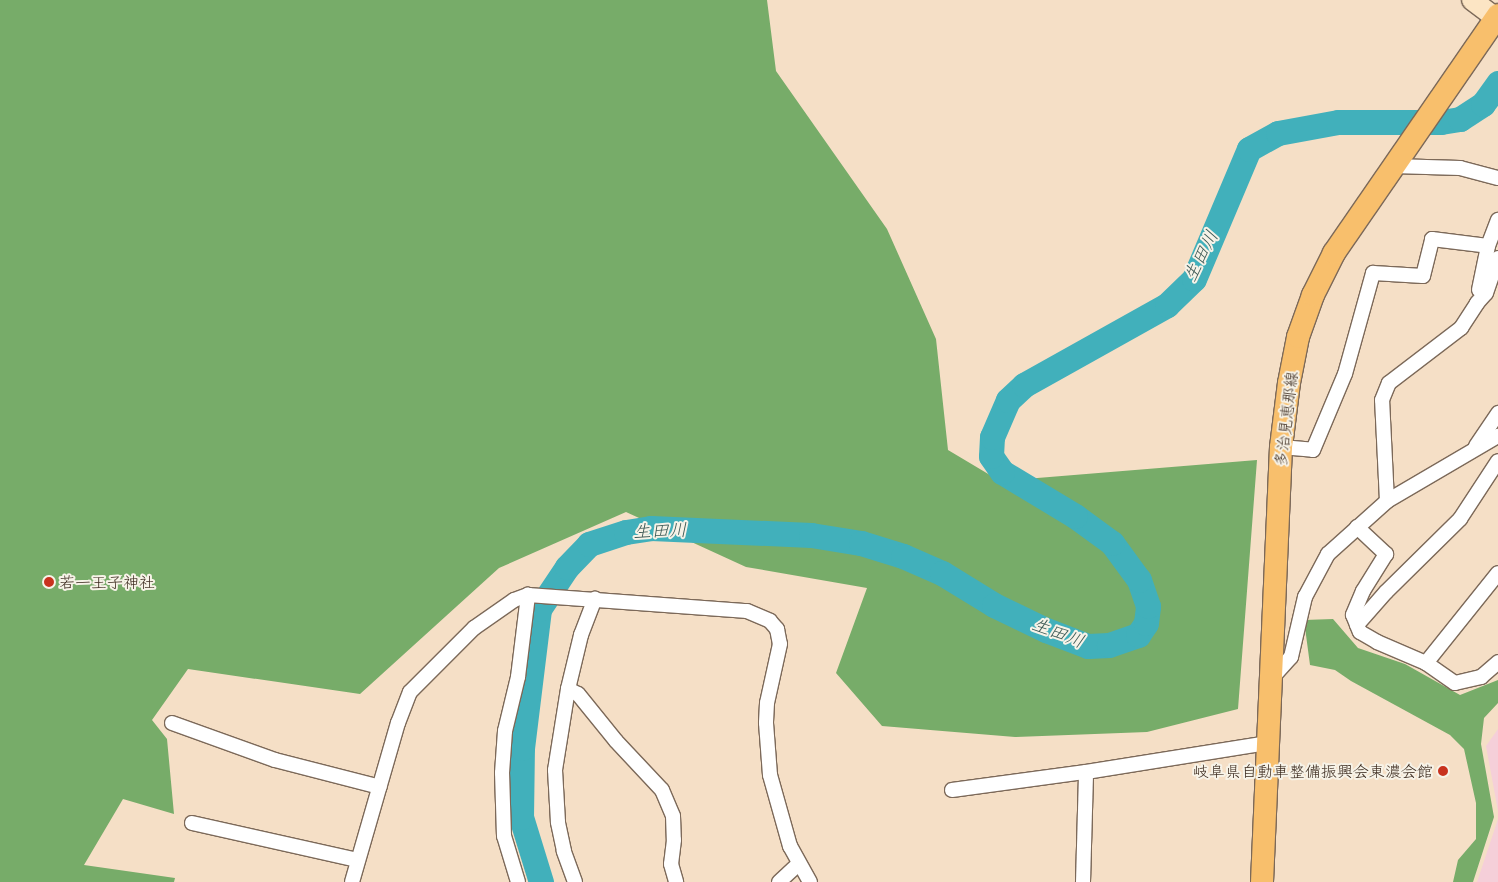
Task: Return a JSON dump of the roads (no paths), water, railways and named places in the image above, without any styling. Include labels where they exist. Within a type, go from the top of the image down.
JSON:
[{"type":"main road","points":[[1472,0],[1497,16]]},
{"type":"main road","name":"多治見恵那線","points":[[1262,882],[1281,447],[1289,383],[1298,338],[1313,296],[1334,253],[1497,16]]},
{"type":"street","points":[[1393,166],[1460,168],[1498,178]]},
{"type":"street","points":[[1477,303],[1488,246],[1498,220]]},
{"type":"street","points":[[1281,447],[1313,450],[1345,374],[1374,273],[1423,276],[1432,239],[1488,246]]},
{"type":"street","points":[[1387,501],[1382,400],[1388,383],[1461,328],[1477,303],[1486,293],[1498,258]]},
{"type":"street","points":[[1474,448],[1498,413]]},
{"type":"street","points":[[1271,679],[1291,657],[1305,596],[1328,554],[1387,501],[1474,448],[1498,436]]},
{"type":"street","points":[[1357,625],[1386,592],[1460,519],[1498,461]]},
{"type":"street","points":[[1357,527],[1386,554],[1363,591],[1353,615],[1360,632],[1377,642],[1426,663],[1455,683],[1481,677],[1498,662]]},
{"type":"street","points":[[1426,663],[1498,573]]},
{"type":"street","points":[[518,882],[504,836],[502,773],[505,731],[518,677],[528,594]]},
{"type":"street","points":[[352,882],[398,723],[410,692],[474,628],[514,600],[528,594],[746,611],[770,621],[777,630],[780,644],[768,703],[766,723],[770,775],[790,846],[798,864],[810,882]]},
{"type":"street","points":[[574,882],[564,851],[558,822],[555,770],[568,689],[581,635],[595,599]]},
{"type":"street","points":[[568,689],[578,694],[616,741],[662,790],[673,816],[674,840],[671,864],[676,882]]},
{"type":"street","points":[[172,723],[275,760],[380,788]]},
{"type":"street","points":[[952,790],[1086,772],[1267,743]]},
{"type":"street","points":[[1083,882],[1086,772]]},
{"type":"street","points":[[192,822],[358,860]]},
{"type":"street","points":[[779,882],[798,864]]},
{"type":"waterway","name":"生田川","points":[[541,882],[521,817],[522,748],[539,609],[567,567],[589,544],[626,532],[651,528],[811,535],[861,543],[903,556],[942,573],[994,605],[1046,630],[1088,646],[1109,645],[1138,635],[1146,623],[1148,606],[1139,580],[1112,543],[1075,516],[1002,472],[991,456],[992,437],[1008,400],[1024,385],[1167,305],[1194,279],[1249,149],[1278,133],[1338,122],[1441,122],[1460,119],[1483,104],[1498,83]]},
{"type":"place","name":"若一王子神社","points":[[49,582]]},
{"type":"place","name":"岐阜県自動車整備振興会東濃会館","points":[[1443,771]]}]
